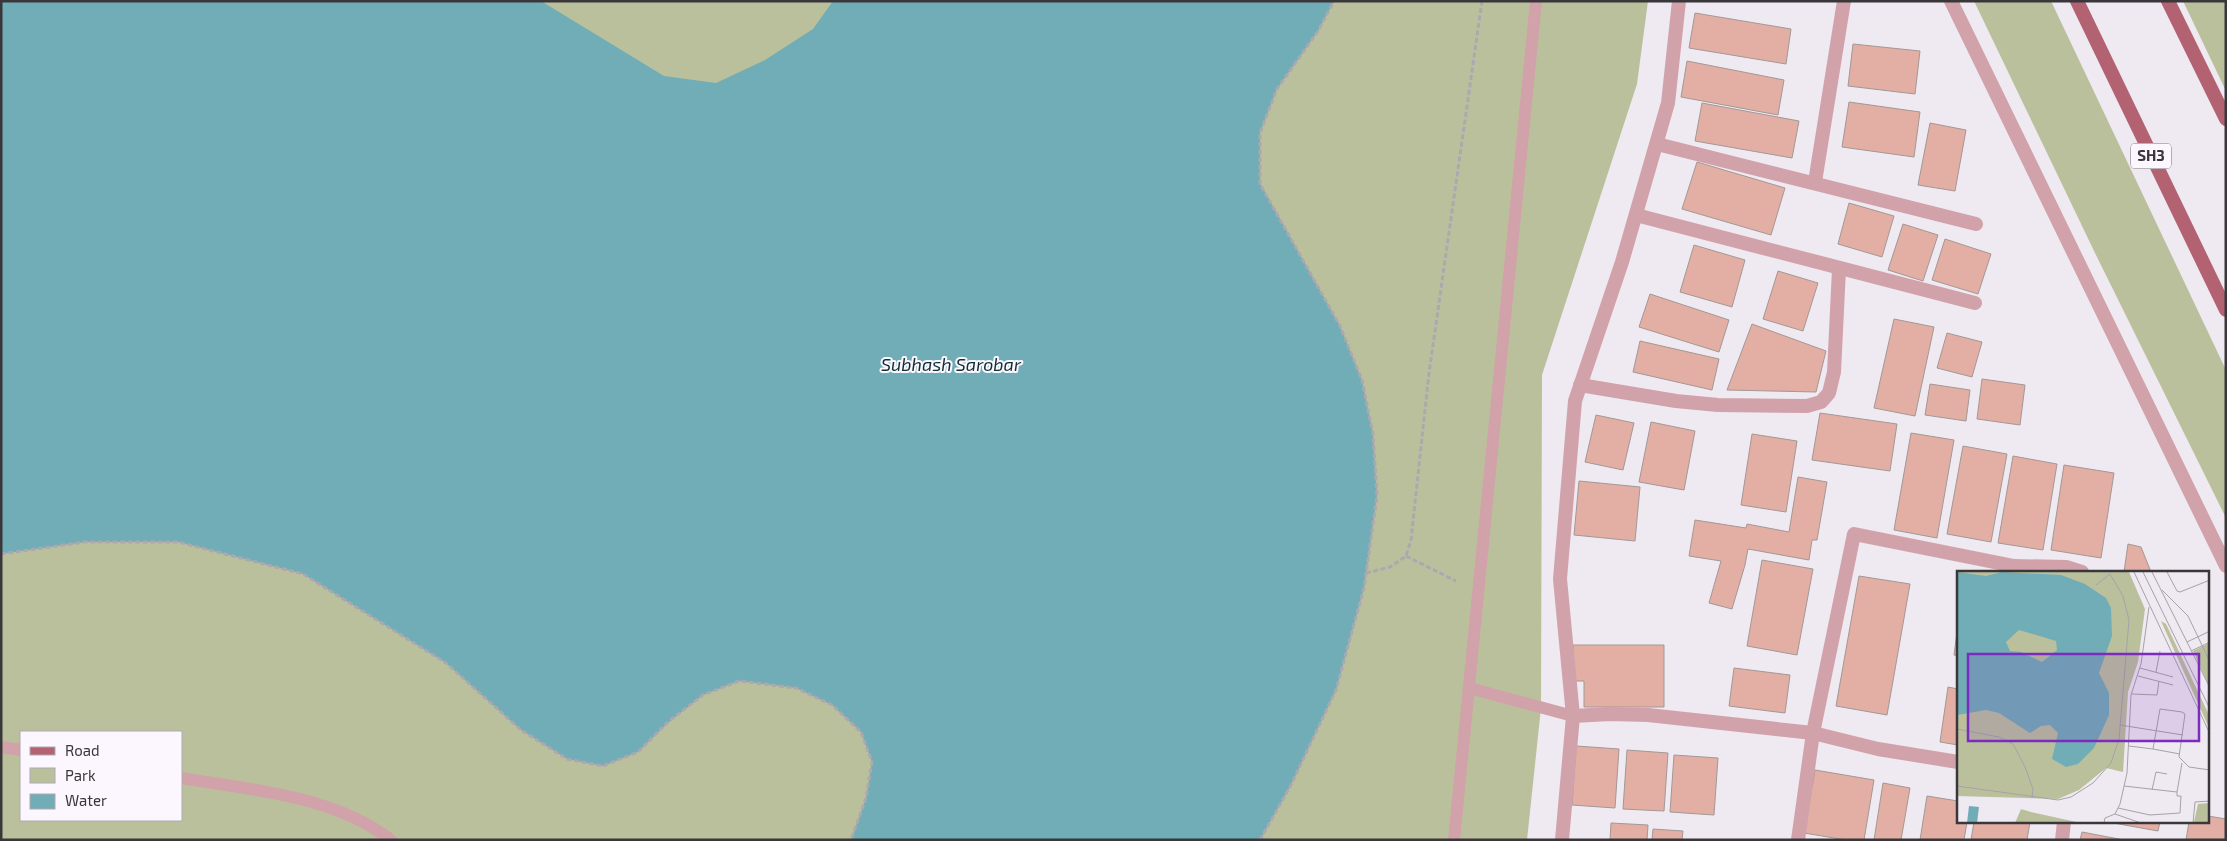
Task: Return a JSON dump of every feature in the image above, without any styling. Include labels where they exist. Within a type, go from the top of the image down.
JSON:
[{"type":"main road","name":"SH3","points":[[2077,1],[2226,310]]},
{"type":"main road","points":[[2168,1],[2226,118]]},
{"type":"street","points":[[1562,840],[1573,716],[1560,579],[1574,401],[1636,215],[1668,103],[1679,1]]},
{"type":"street","points":[[1815,182],[1844,1]]},
{"type":"street","points":[[1951,1],[2226,566]]},
{"type":"street","points":[[1656,144],[1815,182],[1976,224]]},
{"type":"street","points":[[1636,215],[1975,304]]},
{"type":"street","points":[[1580,385],[1676,401],[1718,405],[1807,406],[1821,402],[1829,393],[1834,372],[1839,268]]},
{"type":"street","points":[[1798,840],[1813,733],[1854,534],[2014,566],[2066,567],[2079,571]]},
{"type":"street","points":[[1573,716],[1610,714],[1648,715],[1813,733],[1878,749],[1957,762]]},
{"type":"street","points":[[2062,840],[2064,824]]},
{"type":"lane","points":[[1454,840],[1536,1]]},
{"type":"lane","points":[[1469,688],[1573,716]]},
{"type":"lane","points":[[1,747],[20,750]]},
{"type":"lane","points":[[182,778],[308,800],[375,828],[391,840]]},
{"type":"path","points":[[1260,840],[1291,785],[1336,690],[1364,588],[1377,496],[1373,434],[1362,380],[1340,326],[1260,184],[1260,134],[1277,89],[1318,31],[1334,1]]},
{"type":"path","points":[[1366,573],[1390,567],[1406,556],[1411,540],[1429,373],[1482,1]]},
{"type":"path","points":[[1,554],[85,542],[178,542],[303,574],[446,663],[521,730],[567,759],[603,766],[638,752],[669,722],[703,695],[739,681],[796,688],[832,705],[861,732],[872,762],[866,798],[851,840]]},
{"type":"path","points":[[1406,556],[1478,592]]},
{"type":"green space","name":"Subhash Sarobar","points":[[1,1],[1648,1],[1637,84],[1542,375],[1541,708],[1527,840],[1,840]]},
{"type":"green space","points":[[1974,1],[2051,1],[2226,370],[2226,518],[2095,253]]},
{"type":"green space","points":[[2183,1],[2226,1],[2226,91]]},
{"type":"water","name":"Subhash Sarobar","points":[[1,1],[541,1],[664,76],[716,83],[765,60],[813,29],[833,1],[1334,1],[1318,31],[1277,89],[1260,133],[1260,183],[1340,326],[1362,380],[1373,434],[1377,496],[1364,588],[1336,690],[1291,785],[1260,840],[851,840],[866,798],[872,762],[861,732],[832,705],[796,688],[739,681],[703,695],[669,722],[638,752],[603,766],[567,759],[521,730],[446,663],[303,574],[178,542],[85,542],[1,554]]},
{"type":"building","points":[[1695,13],[1791,29],[1786,64],[1689,48]]},
{"type":"building","points":[[1853,44],[1920,51],[1915,94],[1848,86]]},
{"type":"building","points":[[1687,61],[1784,80],[1778,115],[1681,97]]},
{"type":"building","points":[[1849,102],[1920,112],[1914,157],[1842,147]]},
{"type":"building","points":[[1702,103],[1799,121],[1792,158],[1695,141]]},
{"type":"building","points":[[1930,123],[1966,130],[1955,191],[1918,185]]},
{"type":"building","points":[[1697,162],[1785,188],[1771,235],[1682,209]]},
{"type":"building","points":[[1849,203],[1894,216],[1882,257],[1838,244]]},
{"type":"building","points":[[1903,224],[1938,235],[1923,281],[1888,270]]},
{"type":"building","points":[[1945,239],[1991,254],[1978,294],[1932,280]]},
{"type":"building","points":[[1694,245],[1745,260],[1732,307],[1680,292]]},
{"type":"building","points":[[1778,271],[1818,283],[1803,331],[1763,319]]},
{"type":"building","points":[[1650,294],[1729,320],[1719,352],[1639,327]]},
{"type":"building","points":[[1894,319],[1934,327],[1915,416],[1874,408]]},
{"type":"building","points":[[1752,324],[1826,351],[1816,392],[1727,390]]},
{"type":"building","points":[[1947,333],[1982,342],[1972,377],[1937,368]]},
{"type":"building","points":[[1640,341],[1719,359],[1712,390],[1633,372]]},
{"type":"building","points":[[1982,379],[2025,385],[2020,425],[1977,419]]},
{"type":"building","points":[[1930,384],[1970,390],[1966,421],[1925,415]]},
{"type":"building","points":[[1820,413],[1897,424],[1890,471],[1812,460]]},
{"type":"building","points":[[1596,415],[1634,423],[1623,470],[1585,462]]},
{"type":"building","points":[[1651,422],[1695,431],[1684,490],[1639,482]]},
{"type":"building","points":[[1911,433],[1954,440],[1937,538],[1894,530]]},
{"type":"building","points":[[1752,434],[1797,441],[1786,512],[1741,505]]},
{"type":"building","points":[[1963,446],[2007,454],[1991,542],[1947,534]]},
{"type":"building","points":[[2013,456],[2057,464],[2043,550],[1998,543]]},
{"type":"building","points":[[2064,465],[2114,473],[2101,558],[2051,550]]},
{"type":"building","points":[[1798,477],[1827,482],[1817,540],[1812,540],[1809,560],[1748,549],[1732,609],[1709,603],[1721,561],[1689,556],[1695,520],[1746,528],[1747,524],[1789,532]]},
{"type":"building","points":[[1579,481],[1640,487],[1635,541],[1574,535]]},
{"type":"building","points":[[2128,544],[2141,547],[2151,571],[2124,571]]},
{"type":"building","points":[[1762,560],[1813,569],[1797,655],[1747,646]]},
{"type":"building","points":[[1859,576],[1910,584],[1887,715],[1836,706]]},
{"type":"building","points":[[1957,632],[1957,656],[1954,655]]},
{"type":"building","points":[[1573,645],[1664,645],[1664,707],[1584,707],[1584,681],[1573,681]]},
{"type":"building","points":[[1734,668],[1790,675],[1785,713],[1729,706]]},
{"type":"building","points":[[1948,687],[1957,689],[1957,745],[1940,742]]},
{"type":"building","points":[[1576,746],[1619,749],[1615,808],[1572,805]]},
{"type":"building","points":[[1627,750],[1668,753],[1664,811],[1623,809]]},
{"type":"building","points":[[1674,755],[1718,758],[1714,815],[1670,812]]},
{"type":"building","points":[[1815,770],[1874,780],[1864,840],[1846,840],[1804,833]]},
{"type":"building","points":[[1883,783],[1910,788],[1901,840],[1874,840]]},
{"type":"building","points":[[1927,796],[1957,801],[1957,824],[1967,824],[1964,840],[1920,840]]},
{"type":"building","points":[[2210,816],[2226,819],[2226,840],[2186,840],[2189,824],[2210,824]]},
{"type":"building","points":[[1611,823],[1648,825],[1647,840],[1610,840]]},
{"type":"building","points":[[1974,824],[2030,824],[2027,840],[1971,840]]},
{"type":"building","points":[[2119,824],[2160,824],[2158,831]]},
{"type":"building","points":[[1653,829],[1683,831],[1682,840],[1652,840]]},
{"type":"building","points":[[2082,832],[2124,840],[2080,840]]}]
